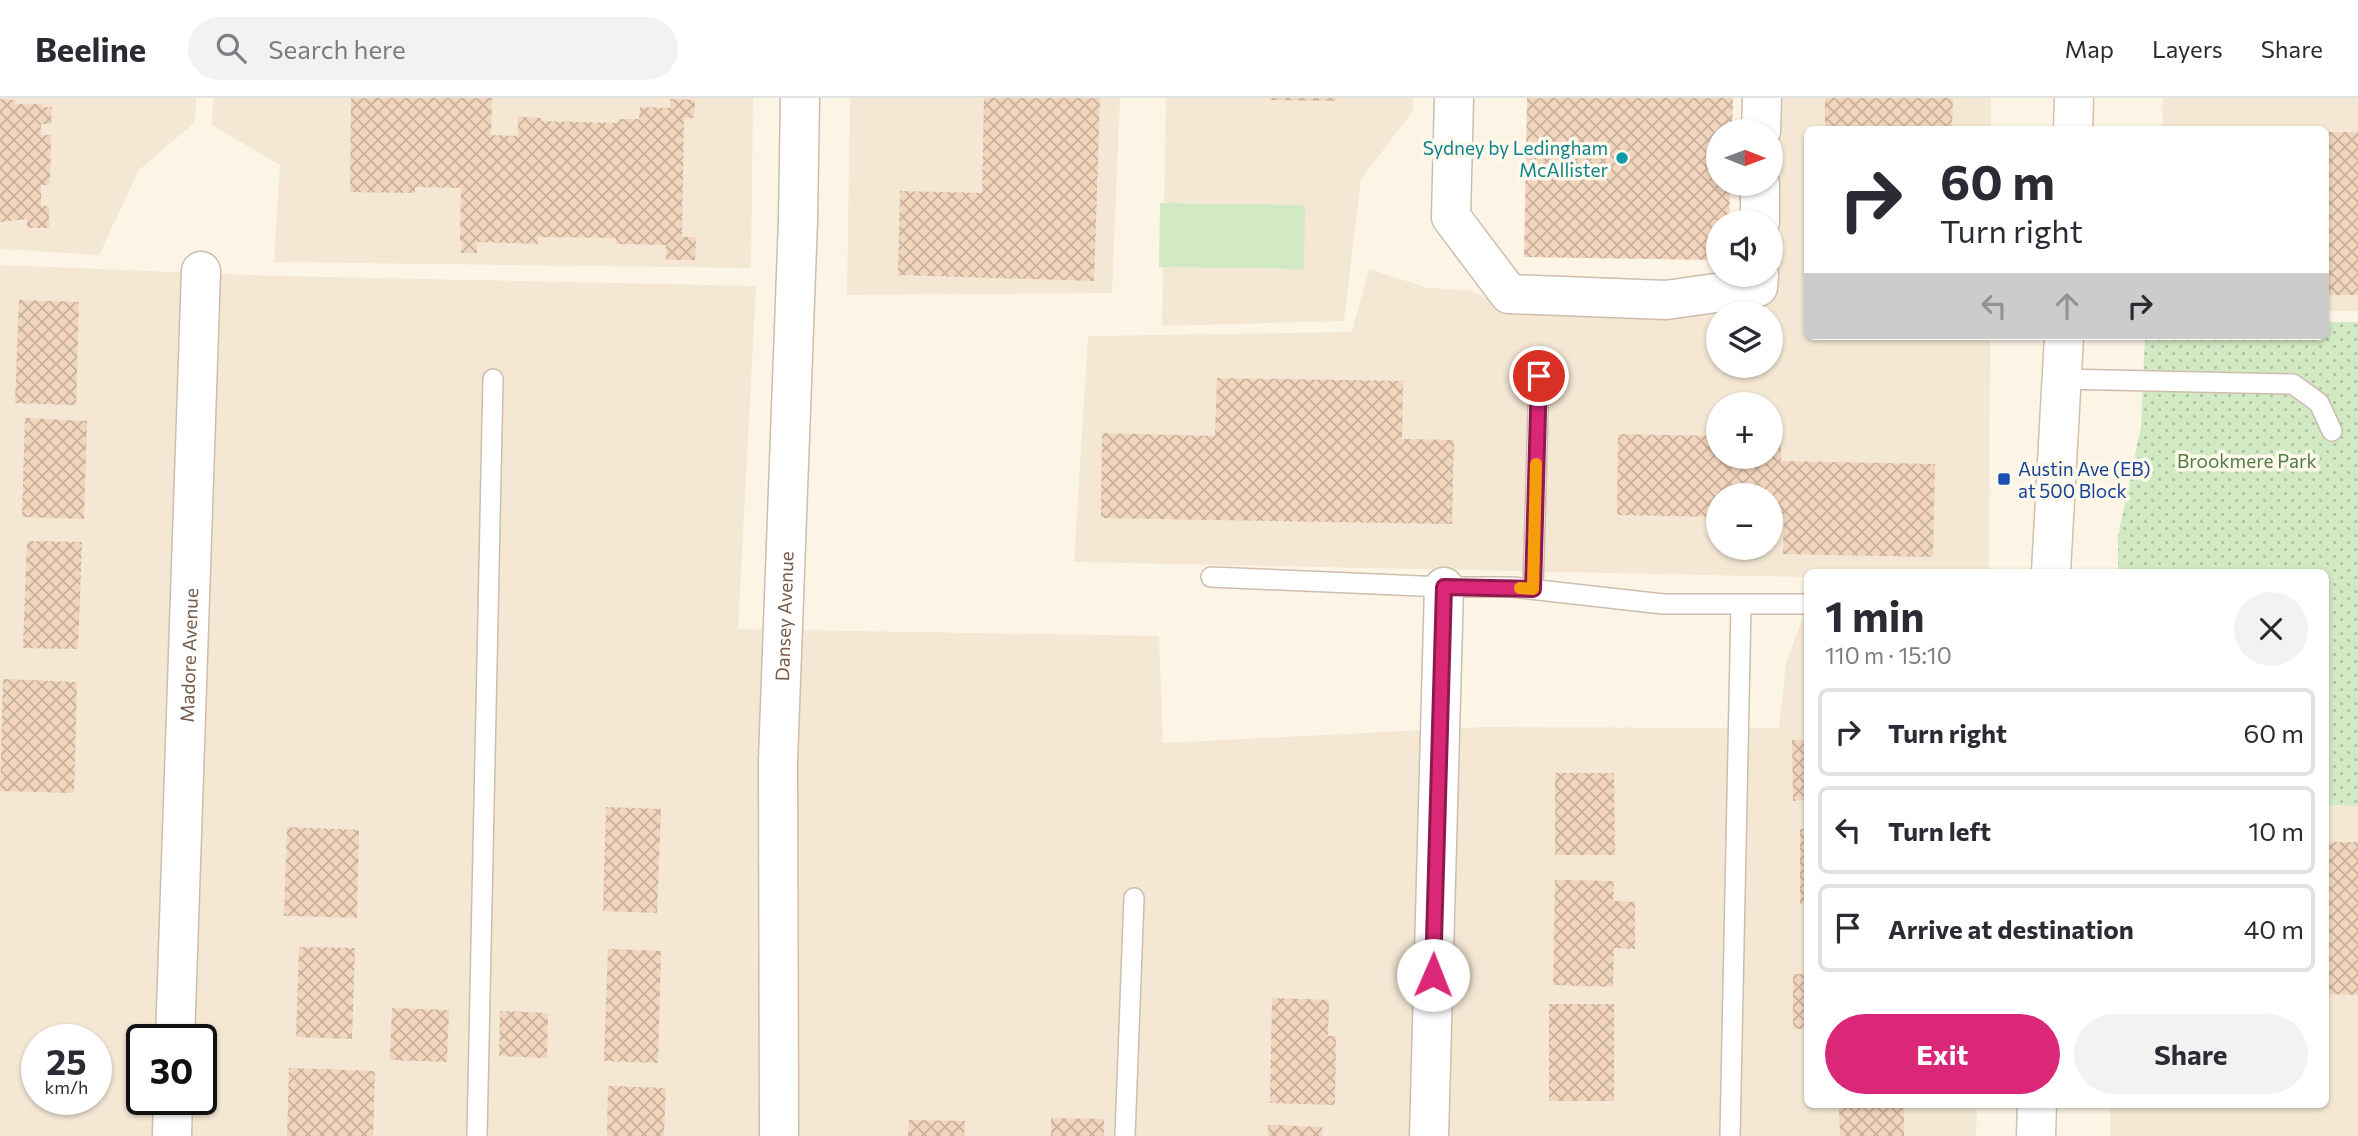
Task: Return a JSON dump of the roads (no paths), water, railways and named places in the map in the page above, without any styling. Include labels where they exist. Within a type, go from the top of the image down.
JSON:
[{"type":"street","name":"Dansey Avenue","points":[[779,1136],[777,773],[798,219],[800,98]]},
{"type":"street","points":[[1454,98],[1451,217],[1509,294],[1666,300],[1758,287]]},
{"type":"street","points":[[1762,98],[1762,119]]},
{"type":"street","points":[[2073,126],[2074,98]]},
{"type":"street","name":"Madore Avenue","points":[[176,1024],[201,271]]},
{"type":"street","points":[[2051,569],[2064,340]]},
{"type":"street","points":[[1429,1136],[1444,587]]},
{"type":"street","points":[[2036,1136],[2037,1108]]},
{"type":"street","points":[[172,1136],[173,1115]]},
{"type":"lane","points":[[1533,589],[1539,376]]},
{"type":"lane","points":[[477,1136],[493,379]]},
{"type":"lane","points":[[2062,379],[2293,384],[2319,403],[2332,431]]},
{"type":"lane","points":[[1211,577],[1533,589],[1663,604],[1804,604]]},
{"type":"lane","points":[[1731,1136],[1741,605]]},
{"type":"lane","points":[[1125,1136],[1134,898]]},
{"type":"place","name":"Sydney by Ledingham McAllister","points":[[1622,158]]},
{"type":"place","name":"Austin Ave (EB) at 500 Block","points":[[2004,479]]},
{"type":"park label","name":"Brookmere Park","points":[[2247,460]]}]
